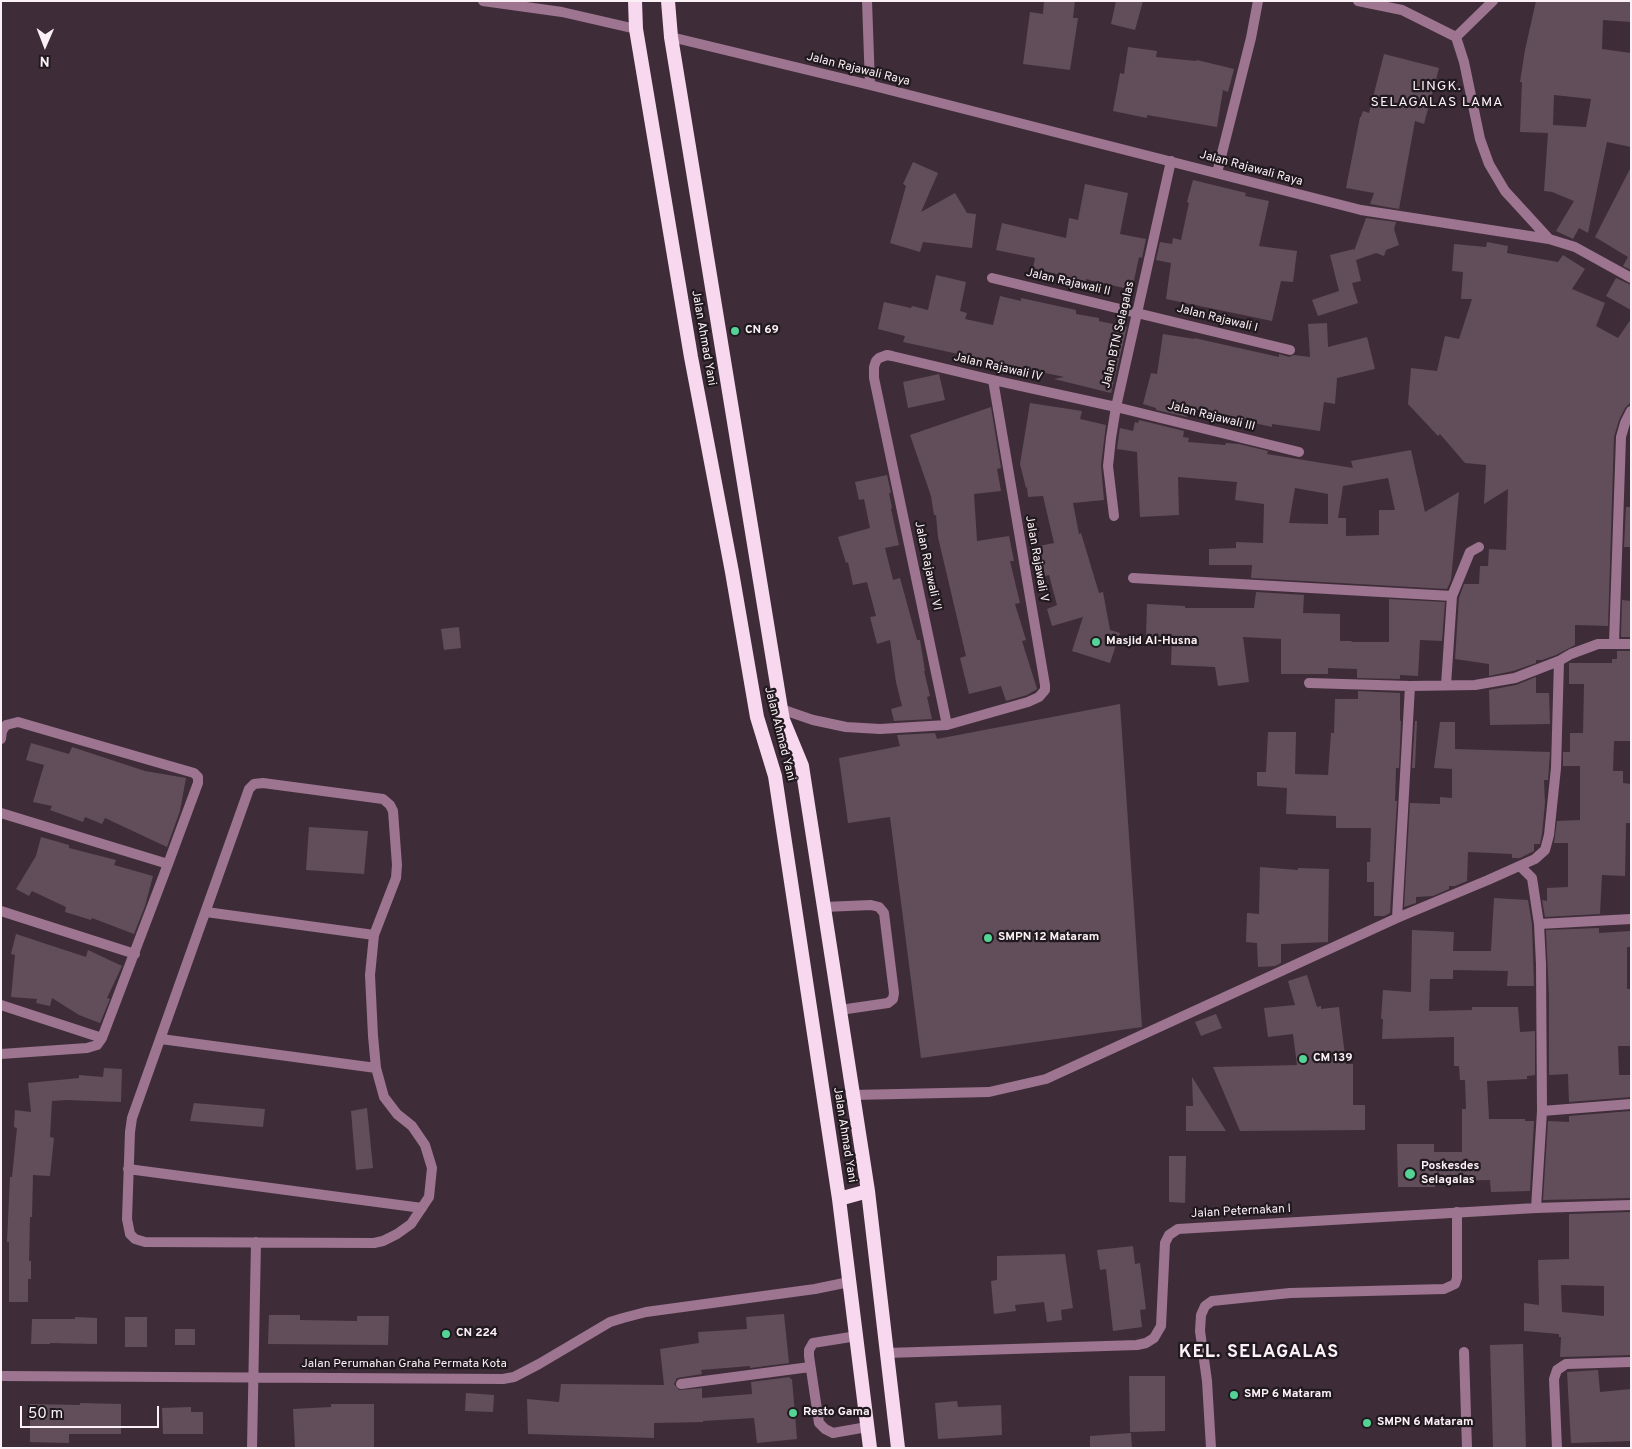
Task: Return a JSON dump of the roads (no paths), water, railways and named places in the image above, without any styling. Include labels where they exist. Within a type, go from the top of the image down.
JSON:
[{"type":"highway","name":"Jalan Ahmad Yani","points":[[635,1],[636,29],[691,357],[757,717],[775,776],[839,1199],[870,1448]]},
{"type":"highway","points":[[668,1],[671,37],[782,715],[802,766],[868,1191],[898,1448]]},
{"type":"highway","points":[[839,1199],[868,1191]]},
{"type":"street","points":[[484,1],[562,12],[636,29]]},
{"type":"street","points":[[867,1],[870,85]]},
{"type":"street","points":[[1217,173],[1251,38],[1258,1]]},
{"type":"street","points":[[1358,1],[1402,6],[1456,37],[1464,62],[1480,139],[1489,164],[1505,191],[1549,238]]},
{"type":"street","points":[[1456,37],[1493,1]]},
{"type":"street","name":"Jalan Rajawali Raya","points":[[671,37],[870,85],[1360,210],[1549,238],[1575,247],[1631,278]]},
{"type":"street","name":"Jalan BTN Selagalas","points":[[1114,516],[1108,466],[1116,407],[1171,161]]},
{"type":"street","name":"Jalan Rajawali II","points":[[992,278],[1137,312]]},
{"type":"street","name":"Jalan Rajawali I","points":[[1137,312],[1290,350]]},
{"type":"street","name":"Jalan Rajawali IV","points":[[876,361],[884,356],[892,356],[1116,407]]},
{"type":"street","name":"Jalan Rajawali VI","points":[[876,361],[874,378],[947,725]]},
{"type":"street","name":"Jalan Rajawali V","points":[[947,725],[997,712],[1037,698],[1045,690],[993,380]]},
{"type":"street","name":"Jalan Rajawali III","points":[[1116,407],[1299,452]]},
{"type":"street","points":[[1614,643],[1621,437],[1631,411]]},
{"type":"street","points":[[1619,500],[1631,500]]},
{"type":"street","points":[[1446,684],[1452,596],[1470,552],[1479,547]]},
{"type":"street","points":[[1133,578],[1452,596]]},
{"type":"street","points":[[1309,683],[1410,686],[1475,685],[1514,678],[1560,661],[1584,648],[1598,644],[1631,644]]},
{"type":"street","points":[[853,1095],[989,1092],[1046,1079],[1398,918],[1540,856],[1548,841],[1556,768],[1560,661]]},
{"type":"street","points":[[1398,918],[1410,686]]},
{"type":"street","points":[[782,715],[846,727],[880,729],[947,725]]},
{"type":"street","points":[[1,739],[4,724],[18,722],[194,773],[198,777],[198,783],[102,1038],[97,1045],[87,1048],[1,1054]]},
{"type":"street","points":[[263,783],[383,799],[390,805],[393,811],[397,865],[396,878],[374,935],[370,975],[376,1068],[384,1097],[397,1114],[412,1126],[425,1145],[432,1168],[429,1197],[411,1224],[397,1234],[374,1243],[145,1242],[135,1239],[130,1234],[127,1219],[132,1118],[206,912],[249,789],[254,784],[263,783]]},
{"type":"street","points":[[1,814],[168,864]]},
{"type":"street","points":[[1520,866],[1532,878],[1539,924],[1541,964],[1542,1111],[1536,1208]]},
{"type":"street","points":[[824,907],[871,905],[879,907],[884,913],[894,993],[893,1000],[888,1003],[840,1010]]},
{"type":"street","points":[[1,910],[134,954]]},
{"type":"street","points":[[206,912],[374,935]]},
{"type":"street","points":[[1539,924],[1631,919]]},
{"type":"street","points":[[1,1005],[102,1038]]},
{"type":"street","points":[[161,1039],[376,1068]]},
{"type":"street","points":[[1542,1111],[1631,1104]]},
{"type":"street","points":[[128,1169],[422,1208]]},
{"type":"street","name":"Jalan Peternakan I","points":[[887,1353],[1142,1344],[1154,1338],[1161,1326],[1165,1243],[1175,1229],[1458,1212],[1631,1205]]},
{"type":"street","points":[[1210,1448],[1207,1380],[1200,1331],[1201,1315],[1205,1306],[1212,1301],[1290,1294],[1444,1289],[1455,1284],[1457,1278],[1458,1212]]},
{"type":"street","points":[[252,1448],[256,1242]]},
{"type":"street","name":"Jalan Perumahan Graha Permata Kota","points":[[1,1376],[428,1377],[489,1380],[514,1377],[540,1364],[610,1322],[646,1312],[815,1289],[849,1282]]},
{"type":"street","points":[[857,1336],[813,1343],[809,1350],[810,1367],[819,1423],[833,1433],[867,1428]]},
{"type":"street","points":[[1464,1352],[1467,1448]]},
{"type":"street","points":[[1557,1448],[1554,1379],[1557,1370],[1566,1364],[1631,1362]]},
{"type":"street","points":[[681,1384],[810,1367]]},
{"type":"place","name":"CN 69","points":[[735,331]]},
{"type":"place","name":"Masjid Al-Husna","points":[[1096,642]]},
{"type":"place","name":"SMPN 12 Mataram","points":[[988,938]]},
{"type":"place","name":"CM 139","points":[[1303,1059]]},
{"type":"place","name":"Poskesdes Selagalas","points":[[1410,1174]]},
{"type":"place","name":"CN 224","points":[[446,1334]]},
{"type":"place","name":"SMP 6 Mataram","points":[[1234,1395]]},
{"type":"place","name":"Resto Gama","points":[[793,1413]]},
{"type":"place","name":"SMPN 6 Mataram","points":[[1367,1423]]},
{"type":"district","name":"LINGK. SELAGALAS LAMA","points":[[1437,95]]},
{"type":"district","name":"KEL. SELAGALAS","points":[[1259,1353]]}]
